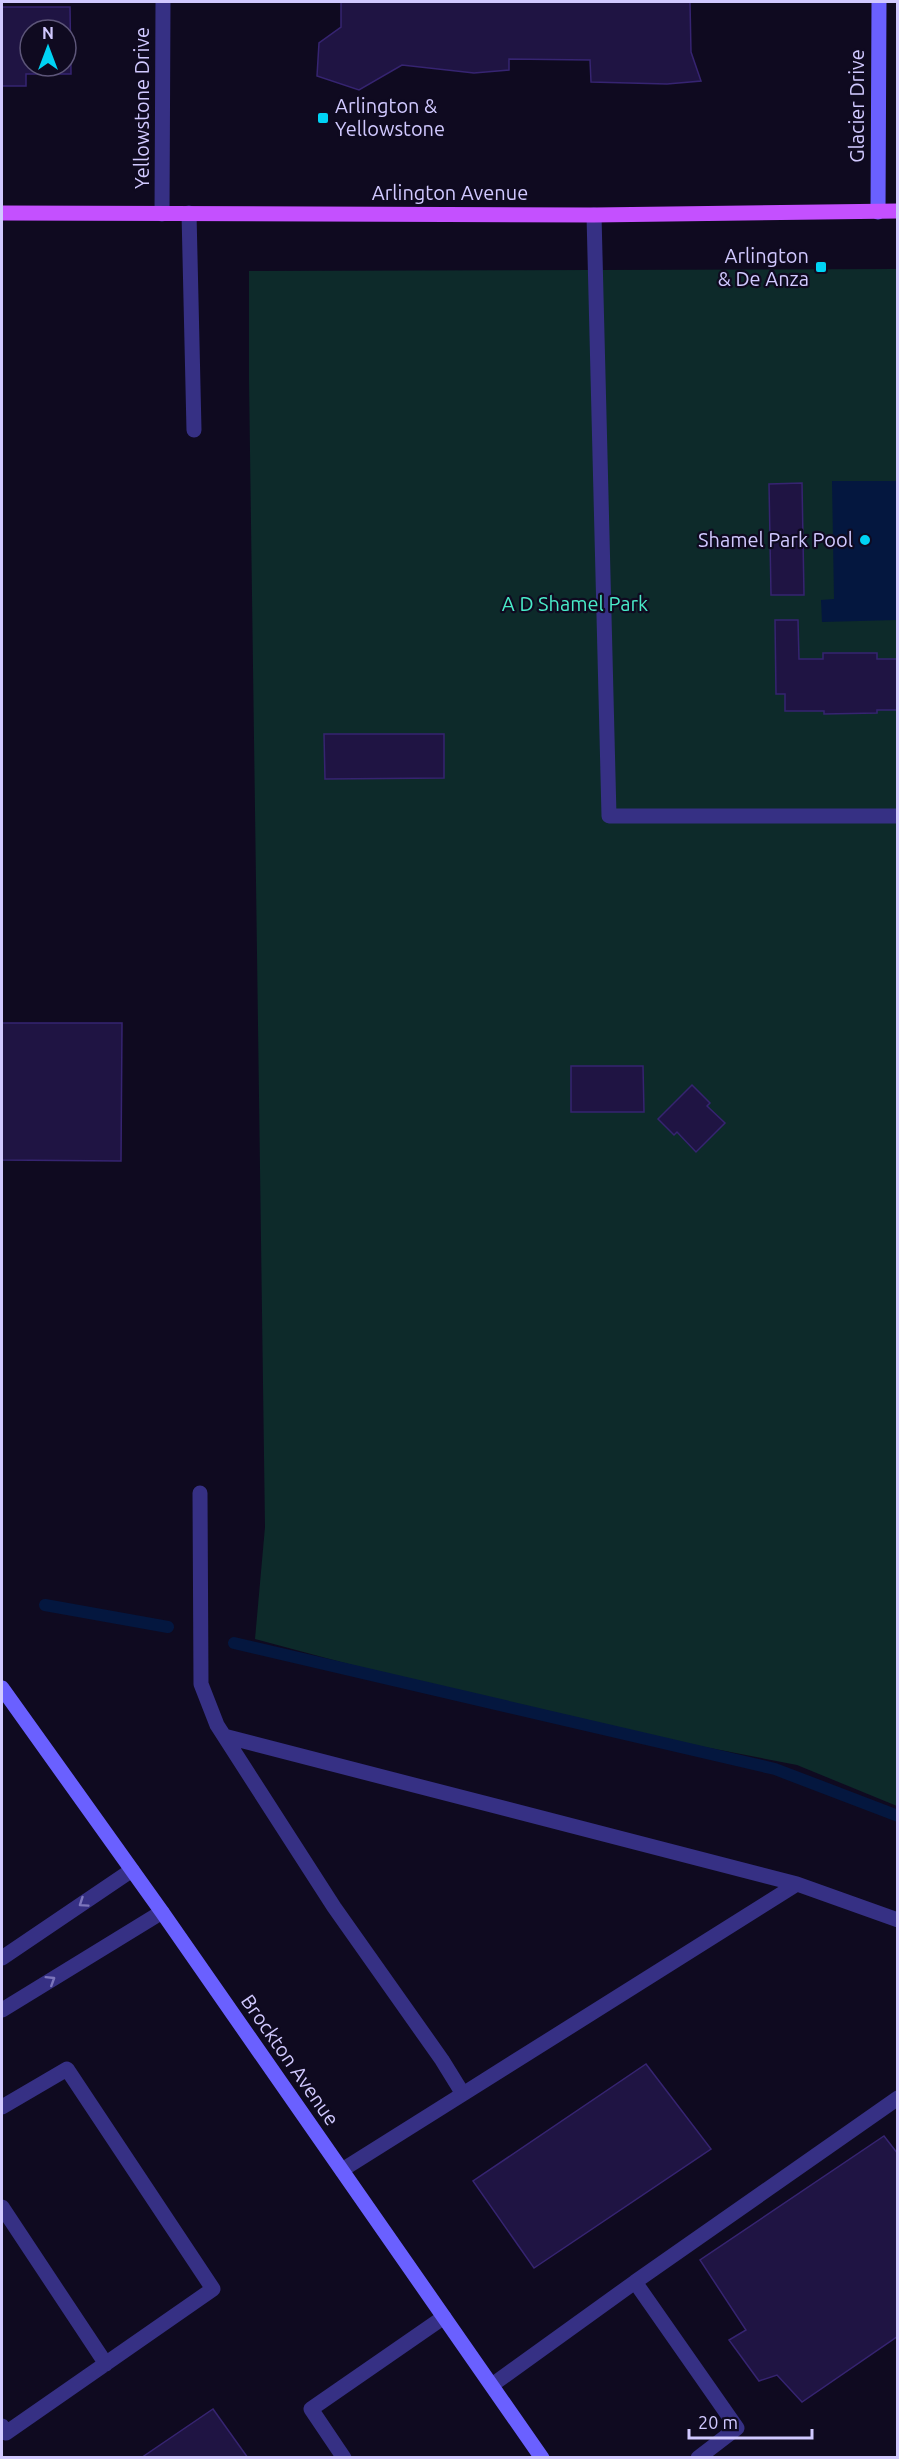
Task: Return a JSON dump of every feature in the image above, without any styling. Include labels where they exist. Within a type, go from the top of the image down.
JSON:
[{"type":"main road","name":"Glacier Drive","points":[[878,212],[879,2]]},
{"type":"main road","name":"Arlington Avenue","points":[[2,213],[594,215],[897,211]]},
{"type":"main road","name":"Brockton Avenue","points":[[2,1688],[162,1912],[542,2457]]},
{"type":"street","name":"Yellowstone Drive","points":[[162,214],[163,2]]},
{"type":"street","points":[[189,213],[194,430]]},
{"type":"street","points":[[594,215],[609,816],[897,816]]},
{"type":"street","points":[[200,1492],[201,1684],[218,1725],[334,1907],[442,2060],[463,2094]]},
{"type":"street","points":[[224,1736],[797,1884],[897,1920]]},
{"type":"street","points":[[2,1958],[132,1870]]},
{"type":"street","points":[[342,2170],[797,1884]]},
{"type":"street","points":[[2,2010],[162,1912]]},
{"type":"street","points":[[2,2107],[67,2069],[213,2289],[6,2433],[2,2426]]},
{"type":"street","points":[[492,2385],[897,2098]]},
{"type":"street","points":[[2,2207],[106,2364]]},
{"type":"street","points":[[635,2282],[736,2428],[698,2457]]},
{"type":"street","points":[[344,2457],[311,2409],[444,2317]]},
{"type":"green space","name":"A D Shamel Park","points":[[897,269],[897,1806],[797,1765],[535,1714],[255,1639],[265,1527],[249,271]]},
{"type":"water","name":"Shamel Park Pool","points":[[832,481],[897,481],[897,620],[822,622],[821,600],[834,599]]},
{"type":"building","points":[[341,2],[690,2],[691,52],[701,81],[667,84],[591,82],[590,60],[509,59],[509,70],[474,73],[402,65],[359,90],[317,76],[319,43],[341,27]]},
{"type":"building","points":[[2,7],[70,7],[70,18],[18,18],[18,78],[26,78],[26,86],[2,86]]},
{"type":"building","points":[[802,483],[804,595],[771,595],[769,484]]},
{"type":"building","points":[[775,620],[798,620],[799,659],[823,659],[823,653],[877,653],[877,659],[898,659],[898,710],[877,710],[877,713],[824,714],[824,711],[785,711],[785,694],[776,694]]},
{"type":"building","points":[[324,734],[444,734],[444,778],[325,779]]},
{"type":"building","points":[[2,1023],[122,1023],[121,1161],[2,1160]]},
{"type":"building","points":[[571,1066],[643,1066],[644,1112],[571,1112]]},
{"type":"building","points":[[692,1085],[710,1103],[707,1106],[725,1123],[696,1152],[677,1132],[674,1135],[658,1119]]},
{"type":"building","points":[[646,2064],[711,2149],[534,2268],[473,2181]]},
{"type":"building","points":[[884,2136],[898,2154],[898,2336],[802,2402],[777,2375],[759,2381],[729,2340],[746,2330],[700,2260]]},
{"type":"building","points":[[213,2409],[248,2458],[141,2458]]},
{"type":"waterway","points":[[45,1605],[168,1627]]},
{"type":"waterway","points":[[234,1643],[775,1769],[898,1816]]},
{"type":"place","name":"Arlington & Yellowstone","points":[[323,118]]},
{"type":"place","name":"Arlington & De Anza","points":[[821,267]]},
{"type":"place","name":"Shamel Park Pool","points":[[865,540]]}]
